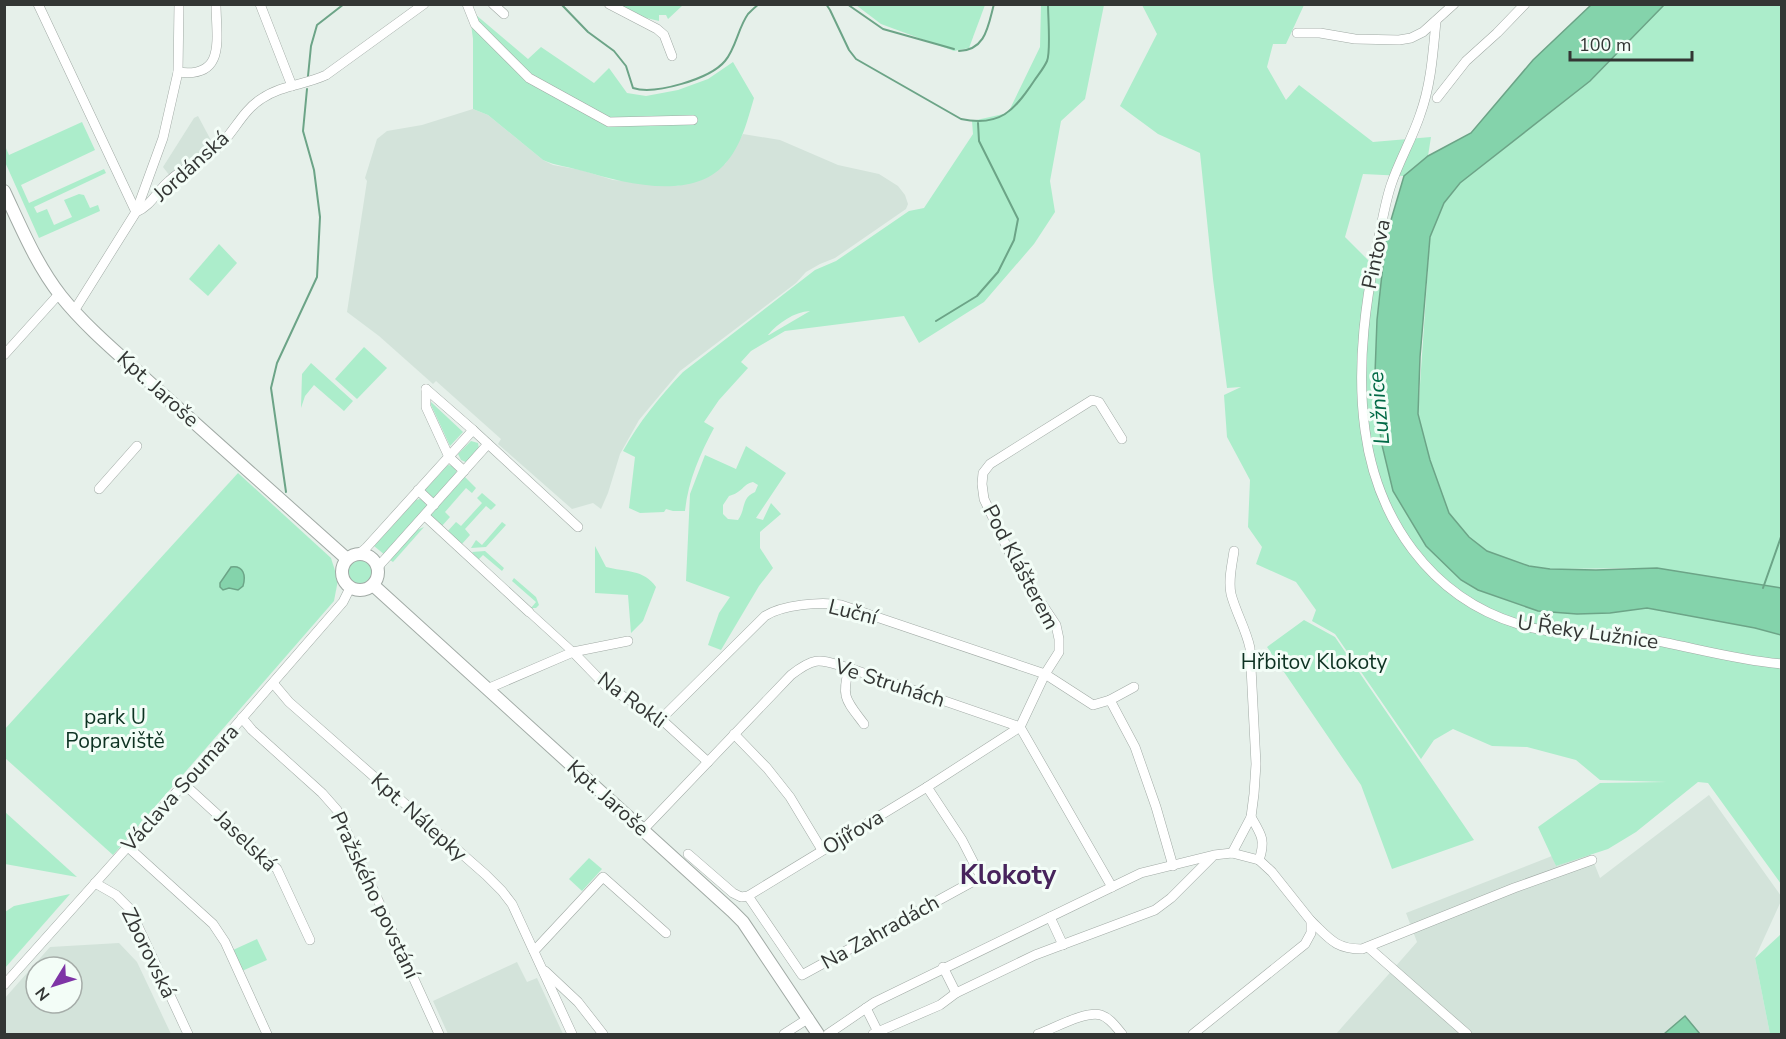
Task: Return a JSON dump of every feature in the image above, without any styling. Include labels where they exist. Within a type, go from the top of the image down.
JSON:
[{"type":"street","points":[[38,4],[136,212]]},
{"type":"street","points":[[74,311],[136,212],[163,138],[178,72],[179,4]]},
{"type":"street","points":[[178,72],[190,74],[204,71],[215,58],[218,46],[216,4]]},
{"type":"street","points":[[260,4],[292,86]]},
{"type":"street","name":"Jordánská","points":[[136,212],[150,203],[178,174],[216,148],[251,106],[262,98],[326,75],[424,4]]},
{"type":"street","points":[[467,4],[475,24],[529,78],[609,122],[693,120]]},
{"type":"street","points":[[493,4],[504,14]]},
{"type":"street","points":[[609,4],[657,29],[664,35],[672,57]]},
{"type":"street","points":[[1297,33],[1320,33],[1355,39],[1400,40],[1411,38],[1423,32],[1454,4]]},
{"type":"street","points":[[1437,98],[1466,61],[1525,4]]},
{"type":"street","name":"Pintova","points":[[1382,491],[1371,459],[1365,430],[1362,358],[1367,293],[1391,185],[1421,113],[1431,71],[1436,21]]},
{"type":"street","name":"Kpt. Jaroše","points":[[4,191],[28,243],[59,294],[74,311],[112,348],[353,556],[368,556],[377,568]]},
{"type":"street","points":[[4,355],[59,294]]},
{"type":"street","points":[[464,471],[449,458],[426,407],[426,389],[474,430],[578,527]]},
{"type":"street","name":"Pod Klášterem","points":[[1020,727],[1045,674],[1059,652],[1059,639],[1056,626],[1014,562],[984,499],[983,473],[990,464],[1092,400],[1099,402],[1122,439]]},
{"type":"street","points":[[474,430],[366,548],[353,556],[342,568],[343,580],[350,588],[362,590],[373,585],[377,568],[488,444]]},
{"type":"street","points":[[99,489],[137,446]]},
{"type":"street","points":[[418,490],[434,505]]},
{"type":"street","name":"U Řeky Lužnice","points":[[1382,491],[1388,510],[1403,539],[1443,584],[1465,600],[1519,625],[1546,630],[1638,638],[1747,661],[1782,664]]},
{"type":"street","points":[[424,516],[573,652]]},
{"type":"street","points":[[1232,853],[1251,817],[1256,764],[1250,648],[1231,593],[1230,577],[1234,551]]},
{"type":"street","name":"Kpt. Jaroše","points":[[373,585],[738,916],[818,1035]]},
{"type":"street","name":"Václava Soumara","points":[[4,985],[273,683],[342,602],[350,588]]},
{"type":"street","name":"Luční","points":[[662,720],[765,616],[774,611],[828,602],[1045,674],[1093,705],[1110,700]]},
{"type":"street","points":[[487,689],[573,652],[628,641]]},
{"type":"street","name":"Na Rokli","points":[[573,652],[606,686],[662,720],[708,762]]},
{"type":"street","name":"Ve Struhách","points":[[643,830],[791,675],[807,663],[821,660],[849,668],[1020,727]]},
{"type":"street","points":[[849,668],[844,692],[849,704],[864,724]]},
{"type":"street","name":"Kpt. Nálepky","points":[[273,683],[290,702],[502,891],[512,904],[572,1035]]},
{"type":"street","points":[[1134,687],[1110,700],[1135,747],[1173,866]]},
{"type":"street","name":"Pražského povstání","points":[[242,718],[252,730],[322,793],[342,817],[440,1035]]},
{"type":"street","points":[[1020,727],[1112,887]]},
{"type":"street","name":"Ojířova","points":[[748,896],[927,787],[1020,727]]},
{"type":"street","points":[[734,734],[767,768],[790,797],[822,850]]},
{"type":"street","name":"Jaselská","points":[[184,784],[277,869],[310,940]]},
{"type":"street","name":"Na Zahradách","points":[[748,896],[802,975],[981,877],[962,840],[927,787]]},
{"type":"street","points":[[1251,817],[1261,833],[1264,847],[1259,860]]},
{"type":"street","points":[[128,847],[213,924],[225,942],[267,1035]]},
{"type":"street","points":[[828,1035],[866,1008],[943,967],[1141,873],[1214,855],[1232,853],[1259,860],[1272,872],[1311,921],[1336,945],[1349,949],[1368,947],[1514,888],[1592,860]]},
{"type":"street","points":[[688,854],[733,893],[741,897],[748,896]]},
{"type":"street","points":[[866,1008],[875,1033],[940,1005],[956,993],[1035,956],[1155,910],[1171,898],[1214,855]]},
{"type":"street","points":[[534,951],[603,877],[666,933]]},
{"type":"street","name":"Zborovská","points":[[95,883],[116,894],[130,909],[188,1035]]},
{"type":"street","points":[[1050,917],[1063,945]]},
{"type":"street","points":[[1193,1035],[1305,944],[1311,933],[1311,921]]},
{"type":"street","points":[[1368,947],[1467,1035]]},
{"type":"street","points":[[943,967],[956,993]]},
{"type":"street","name":"Kpt. Nálepky","points":[[541,968],[578,1002],[603,1035]]},
{"type":"street","points":[[1038,1035],[1087,1015],[1099,1014],[1108,1019],[1122,1035]]},
{"type":"street","points":[[784,1035],[808,1018]]},
{"type":"shaded area","points":[[473,109],[488,115],[543,160],[553,165],[581,170],[613,180],[678,186],[725,164],[743,134],[780,140],[838,165],[879,174],[898,186],[908,204],[906,209],[835,258],[806,272],[796,283],[680,371],[639,420],[620,454],[601,509],[593,503],[572,509],[498,444],[501,439],[436,381],[433,384],[379,336],[347,312],[367,181],[365,178],[377,139],[387,131],[422,125]]},
{"type":"shaded area","points":[[198,116],[214,146],[170,176],[163,167],[194,118]]},
{"type":"shaded area","points":[[1709,795],[1781,896],[1781,901],[1755,958],[1770,1034],[1336,1034],[1417,942],[1406,913],[1552,856],[1556,866],[1590,853],[1600,878]]},
{"type":"shaded area","points":[[119,943],[137,962],[171,1034],[5,1034],[5,998],[24,976],[24,1015],[84,1015],[84,955],[43,955],[50,947]]},
{"type":"shaded area","points":[[517,962],[527,982],[537,978],[563,1034],[448,1034],[433,1001]]},
{"type":"green space","points":[[617,5],[683,5],[668,19],[666,15],[659,15],[659,21],[634,15]]},
{"type":"green space","points":[[856,5],[985,5],[969,48],[954,51],[881,24]]},
{"type":"green space","points":[[1041,5],[1104,5],[1085,99],[1061,121],[1050,181],[1055,212],[1034,244],[984,302],[919,343],[904,316],[785,331],[751,351],[741,362],[748,368],[719,400],[704,422],[714,428],[695,468],[685,511],[666,509],[664,512],[640,513],[629,508],[635,457],[623,451],[666,390],[683,372],[815,270],[836,261],[909,211],[924,208],[973,134],[972,121],[1008,113],[1040,47]],"holes":[[[810,311],[769,335],[787,319],[798,313]]]},
{"type":"green space","points":[[1142,5],[1304,5],[1286,44],[1273,44],[1267,67],[1286,100],[1299,85],[1373,142],[1431,137],[1428,156],[1404,176],[1363,174],[1345,237],[1382,274],[1375,374],[1393,491],[1426,546],[1478,590],[1538,611],[1577,614],[1610,613],[1647,608],[1781,635],[1781,884],[1708,783],[1698,782],[1636,832],[1608,849],[1556,866],[1538,827],[1600,783],[1667,782],[1600,780],[1576,760],[1527,747],[1492,746],[1453,729],[1434,740],[1421,759],[1335,634],[1312,621],[1316,610],[1296,582],[1256,564],[1262,547],[1248,527],[1250,480],[1227,437],[1224,395],[1241,387],[1227,388],[1200,153],[1158,134],[1120,106],[1157,34]]},
{"type":"green space","points":[[1664,5],[1781,5],[1781,588],[1651,568],[1550,569],[1529,566],[1487,551],[1469,537],[1449,513],[1430,460],[1418,414],[1430,237],[1444,203],[1460,183],[1590,81]]},
{"type":"green space","points":[[469,9],[528,59],[541,47],[594,83],[609,68],[627,93],[646,96],[678,90],[708,79],[733,62],[754,98],[739,142],[730,158],[710,176],[694,183],[676,186],[637,184],[543,160],[488,115],[473,109],[473,39]]},
{"type":"green space","points":[[82,122],[95,150],[21,185],[29,203],[104,169],[106,173],[34,207],[37,213],[47,209],[54,225],[72,217],[64,200],[79,194],[84,195],[90,208],[98,205],[100,211],[39,238],[5,162],[5,146],[9,155]]},
{"type":"green space","points":[[219,244],[237,263],[208,296],[189,279]]},
{"type":"green space","points":[[364,347],[387,368],[357,399],[335,379]]},
{"type":"green space","points":[[311,363],[353,401],[344,411],[314,385],[305,396],[301,408],[302,374]]},
{"type":"green space","points":[[431,402],[463,432],[450,446],[431,405]]},
{"type":"green space","points":[[471,441],[478,443],[479,449],[468,463],[461,460],[458,454]]},
{"type":"green space","points":[[746,446],[786,473],[756,518],[763,520],[771,503],[781,514],[760,532],[760,548],[773,568],[759,586],[721,650],[708,645],[719,613],[730,597],[686,581],[690,494],[705,455],[736,469]],"holes":[[[750,483],[758,485],[755,492],[748,497],[738,520],[728,519],[723,514],[723,505],[729,496]]]},
{"type":"green space","points":[[448,465],[453,466],[458,474],[435,500],[425,490]]},
{"type":"green space","name":"park U Popraviště","points":[[238,473],[331,558],[338,580],[334,601],[113,855],[5,758],[4,730]]},
{"type":"green space","points":[[465,477],[476,488],[472,493],[466,488],[445,512],[450,517],[441,527],[430,516]]},
{"type":"green space","points":[[482,493],[496,505],[491,510],[486,506],[465,529],[470,535],[461,545],[447,532],[456,522],[461,526],[482,503],[477,498]]},
{"type":"green space","points":[[420,499],[427,507],[385,555],[374,546],[416,500]]},
{"type":"green space","points":[[502,522],[506,525],[486,547],[471,548],[476,540],[482,545]]},
{"type":"green space","points":[[424,527],[393,562],[390,560],[417,530]]},
{"type":"green space","points":[[595,546],[606,567],[640,574],[656,587],[643,621],[631,633],[628,595],[595,593]]},
{"type":"green space","points":[[485,551],[504,568],[502,571],[483,555],[478,560],[472,552]]},
{"type":"green space","points":[[360,560],[365,561],[371,567],[371,577],[365,583],[360,584],[355,583],[349,577],[348,572],[349,567],[355,561]]},
{"type":"green space","points":[[514,578],[536,597],[539,605],[536,608],[531,608],[536,602],[512,581]]},
{"type":"green space","name":"Hřbitov Klokoty","points":[[1304,620],[1335,637],[1474,840],[1392,869],[1361,785],[1267,647]]},
{"type":"green space","points":[[5,812],[77,877],[5,864]]},
{"type":"green space","points":[[589,858],[602,869],[582,891],[569,879]]},
{"type":"green space","points":[[70,894],[5,968],[5,912],[14,906]]},
{"type":"green space","points":[[1781,934],[1781,1034],[1770,1034],[1755,958]]},
{"type":"green space","points":[[257,939],[267,960],[242,971],[233,950]]},
{"type":"water","name":"Lužnice","points":[[1591,5],[1664,5],[1590,81],[1460,183],[1444,203],[1430,237],[1420,357],[1418,414],[1430,460],[1449,513],[1469,537],[1487,551],[1529,566],[1550,569],[1657,568],[1781,588],[1781,635],[1647,608],[1610,613],[1577,614],[1538,611],[1478,590],[1461,580],[1426,546],[1393,491],[1381,441],[1375,374],[1377,320],[1386,237],[1404,176],[1428,156],[1471,133],[1533,60]]},
{"type":"water","points":[[231,567],[239,568],[243,572],[243,586],[238,590],[229,588],[223,590],[220,583]]},
{"type":"water","points":[[1685,1016],[1700,1034],[1664,1034]]},
{"type":"waterway","points":[[308,76],[311,46],[317,25],[344,4]]},
{"type":"waterway","points":[[561,4],[588,32],[614,51],[626,66],[633,88],[643,90],[682,84],[718,68],[729,56],[748,14],[759,4]]},
{"type":"waterway","points":[[826,4],[849,50],[856,59],[961,119],[975,121],[986,121],[1005,114],[1020,101],[1044,66],[1049,50],[1048,4]]},
{"type":"waterway","points":[[847,4],[883,29],[954,49]]},
{"type":"waterway","points":[[959,51],[968,50],[980,41],[987,28],[994,4]]},
{"type":"waterway","points":[[286,492],[271,388],[277,363],[317,277],[320,217],[314,170],[303,131],[307,89]]},
{"type":"waterway","points":[[936,321],[977,296],[998,272],[1014,240],[1018,219],[979,141],[978,123]]},
{"type":"waterway","points":[[1763,588],[1782,534]]},
{"type":"district","name":"Klokoty","points":[[1008,875]]}]
